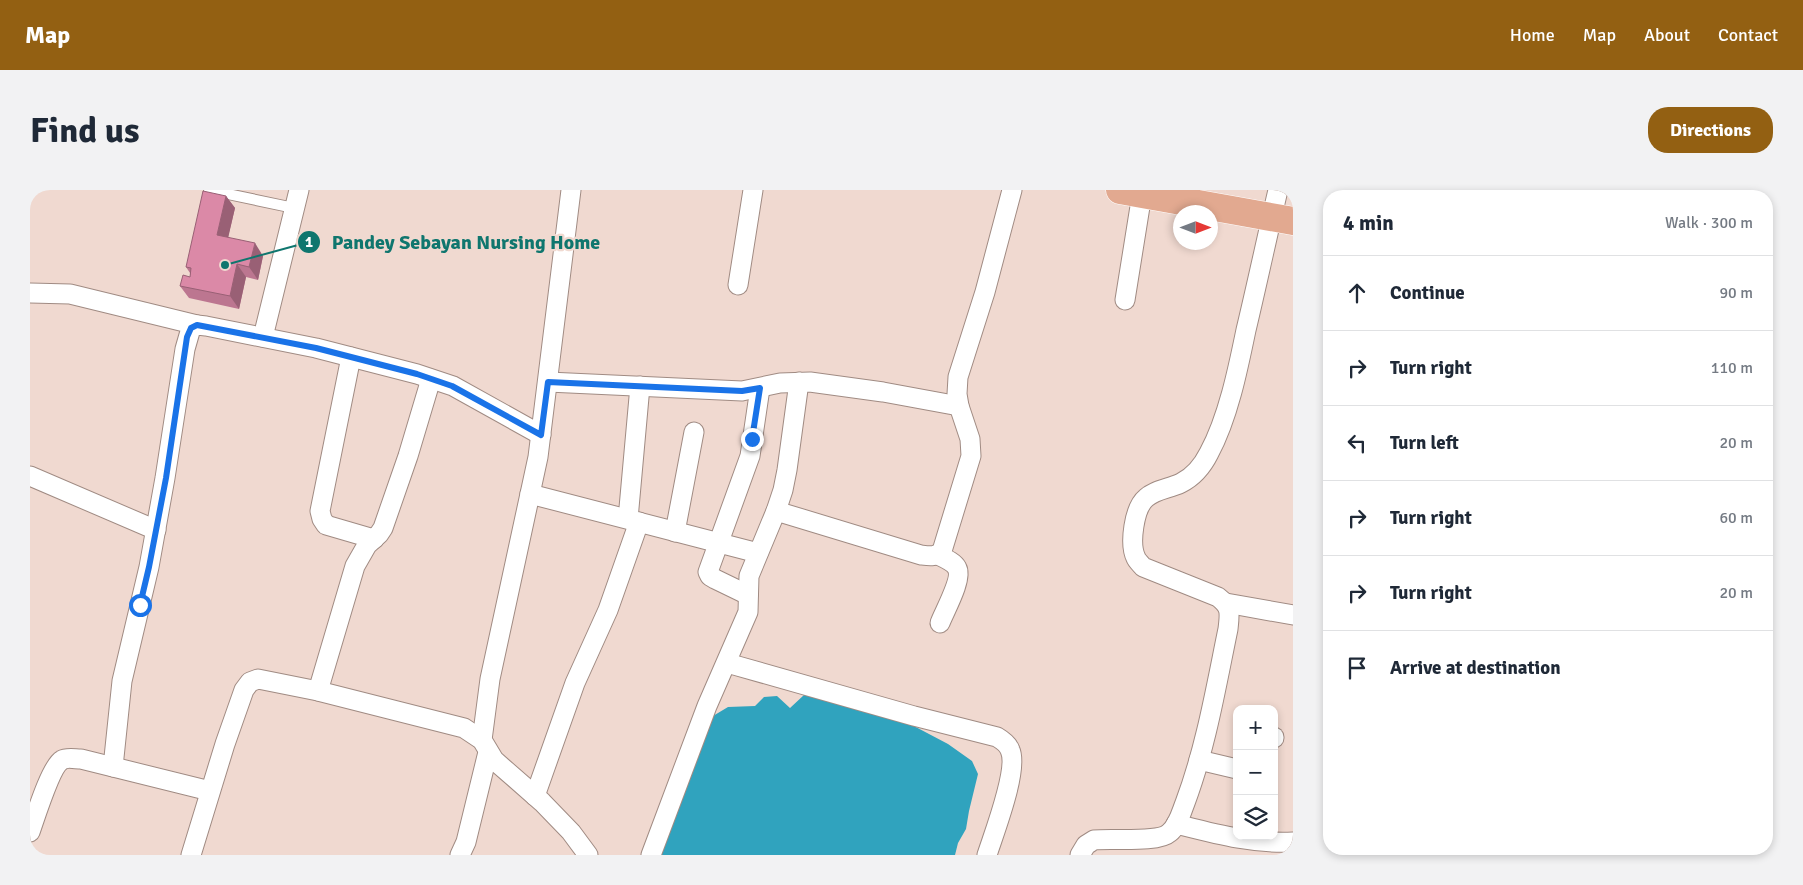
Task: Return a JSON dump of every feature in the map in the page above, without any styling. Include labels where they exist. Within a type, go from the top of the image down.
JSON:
[{"type":"main road","points":[[1131,192],[1282,219]]},
{"type":"street","points":[[460,855],[466,842],[485,746],[490,679],[541,435],[571,190]]},
{"type":"street","points":[[738,286],[753,190]]},
{"type":"street","points":[[776,511],[921,555],[938,555],[942,551],[971,456],[970,439],[956,394],[958,377],[985,292],[1012,190]]},
{"type":"street","points":[[1278,190],[1282,219],[1223,419],[1209,453],[1191,476],[1180,483],[1153,492],[1144,500],[1138,510],[1132,533],[1136,559],[1143,567],[1218,597],[1226,603],[1293,615]]},
{"type":"street","points":[[1125,300],[1131,192]]},
{"type":"street","points":[[263,337],[296,199]]},
{"type":"street","points":[[30,293],[70,294],[197,325],[263,337],[350,357],[431,379],[461,391],[541,435]]},
{"type":"street","points":[[113,767],[122,681],[149,567],[186,343],[191,328],[197,325]]},
{"type":"street","points":[[350,357],[320,510],[326,525],[374,539]]},
{"type":"street","points":[[318,691],[354,566],[363,551],[383,528],[408,456],[431,379]]},
{"type":"street","points":[[548,382],[742,391],[799,382],[820,383],[959,406]]},
{"type":"street","points":[[651,855],[708,706],[748,612],[750,604],[748,595],[749,576],[776,511],[787,470],[799,382]]},
{"type":"street","points":[[535,796],[572,692],[608,610],[634,521],[640,386]]},
{"type":"street","points":[[748,595],[710,576],[709,567],[750,456],[760,388]]},
{"type":"street","points":[[675,532],[694,432]]},
{"type":"street","points":[[30,476],[156,530]]},
{"type":"street","points":[[530,494],[758,553]]},
{"type":"street","points":[[938,555],[954,565],[958,569],[959,574],[940,623]]},
{"type":"street","points":[[1080,855],[1086,845],[1094,840],[1161,838],[1169,834],[1176,824],[1199,760],[1228,628],[1230,612],[1226,603]]},
{"type":"street","points":[[727,663],[914,716],[997,737],[1005,742],[1011,750],[1012,762],[1009,784],[987,855]]},
{"type":"street","points":[[191,855],[210,790],[244,690],[250,682],[258,679],[318,691],[464,728],[485,746],[494,760],[535,796],[571,832],[588,855]]},
{"type":"street","points":[[30,832],[51,775],[56,764],[63,759],[81,759],[210,790]]},
{"type":"street","points":[[1199,760],[1233,768]]},
{"type":"street","points":[[1176,824],[1250,841],[1270,843],[1293,842]]},
{"type":"lane","points":[[209,190],[296,199]]},
{"type":"water","points":[[804,695],[910,724],[948,744],[972,761],[978,774],[966,829],[958,843],[955,855],[659,855],[713,716],[728,707],[755,706],[764,697],[777,696],[790,708]]},
{"type":"building","points":[[203,191],[226,196],[217,235],[255,243],[249,267],[237,264],[230,296],[180,286],[183,275],[190,277],[191,268],[186,267]]},
{"type":"place","name":"Pandey Sebayan Nursing Home","points":[[225,265]]},
{"type":"route","points":[[140,605],[166,478],[187,337],[191,328],[197,325],[316,348],[417,374],[452,386],[541,435],[548,382],[742,391],[760,388],[752,439]]}]
